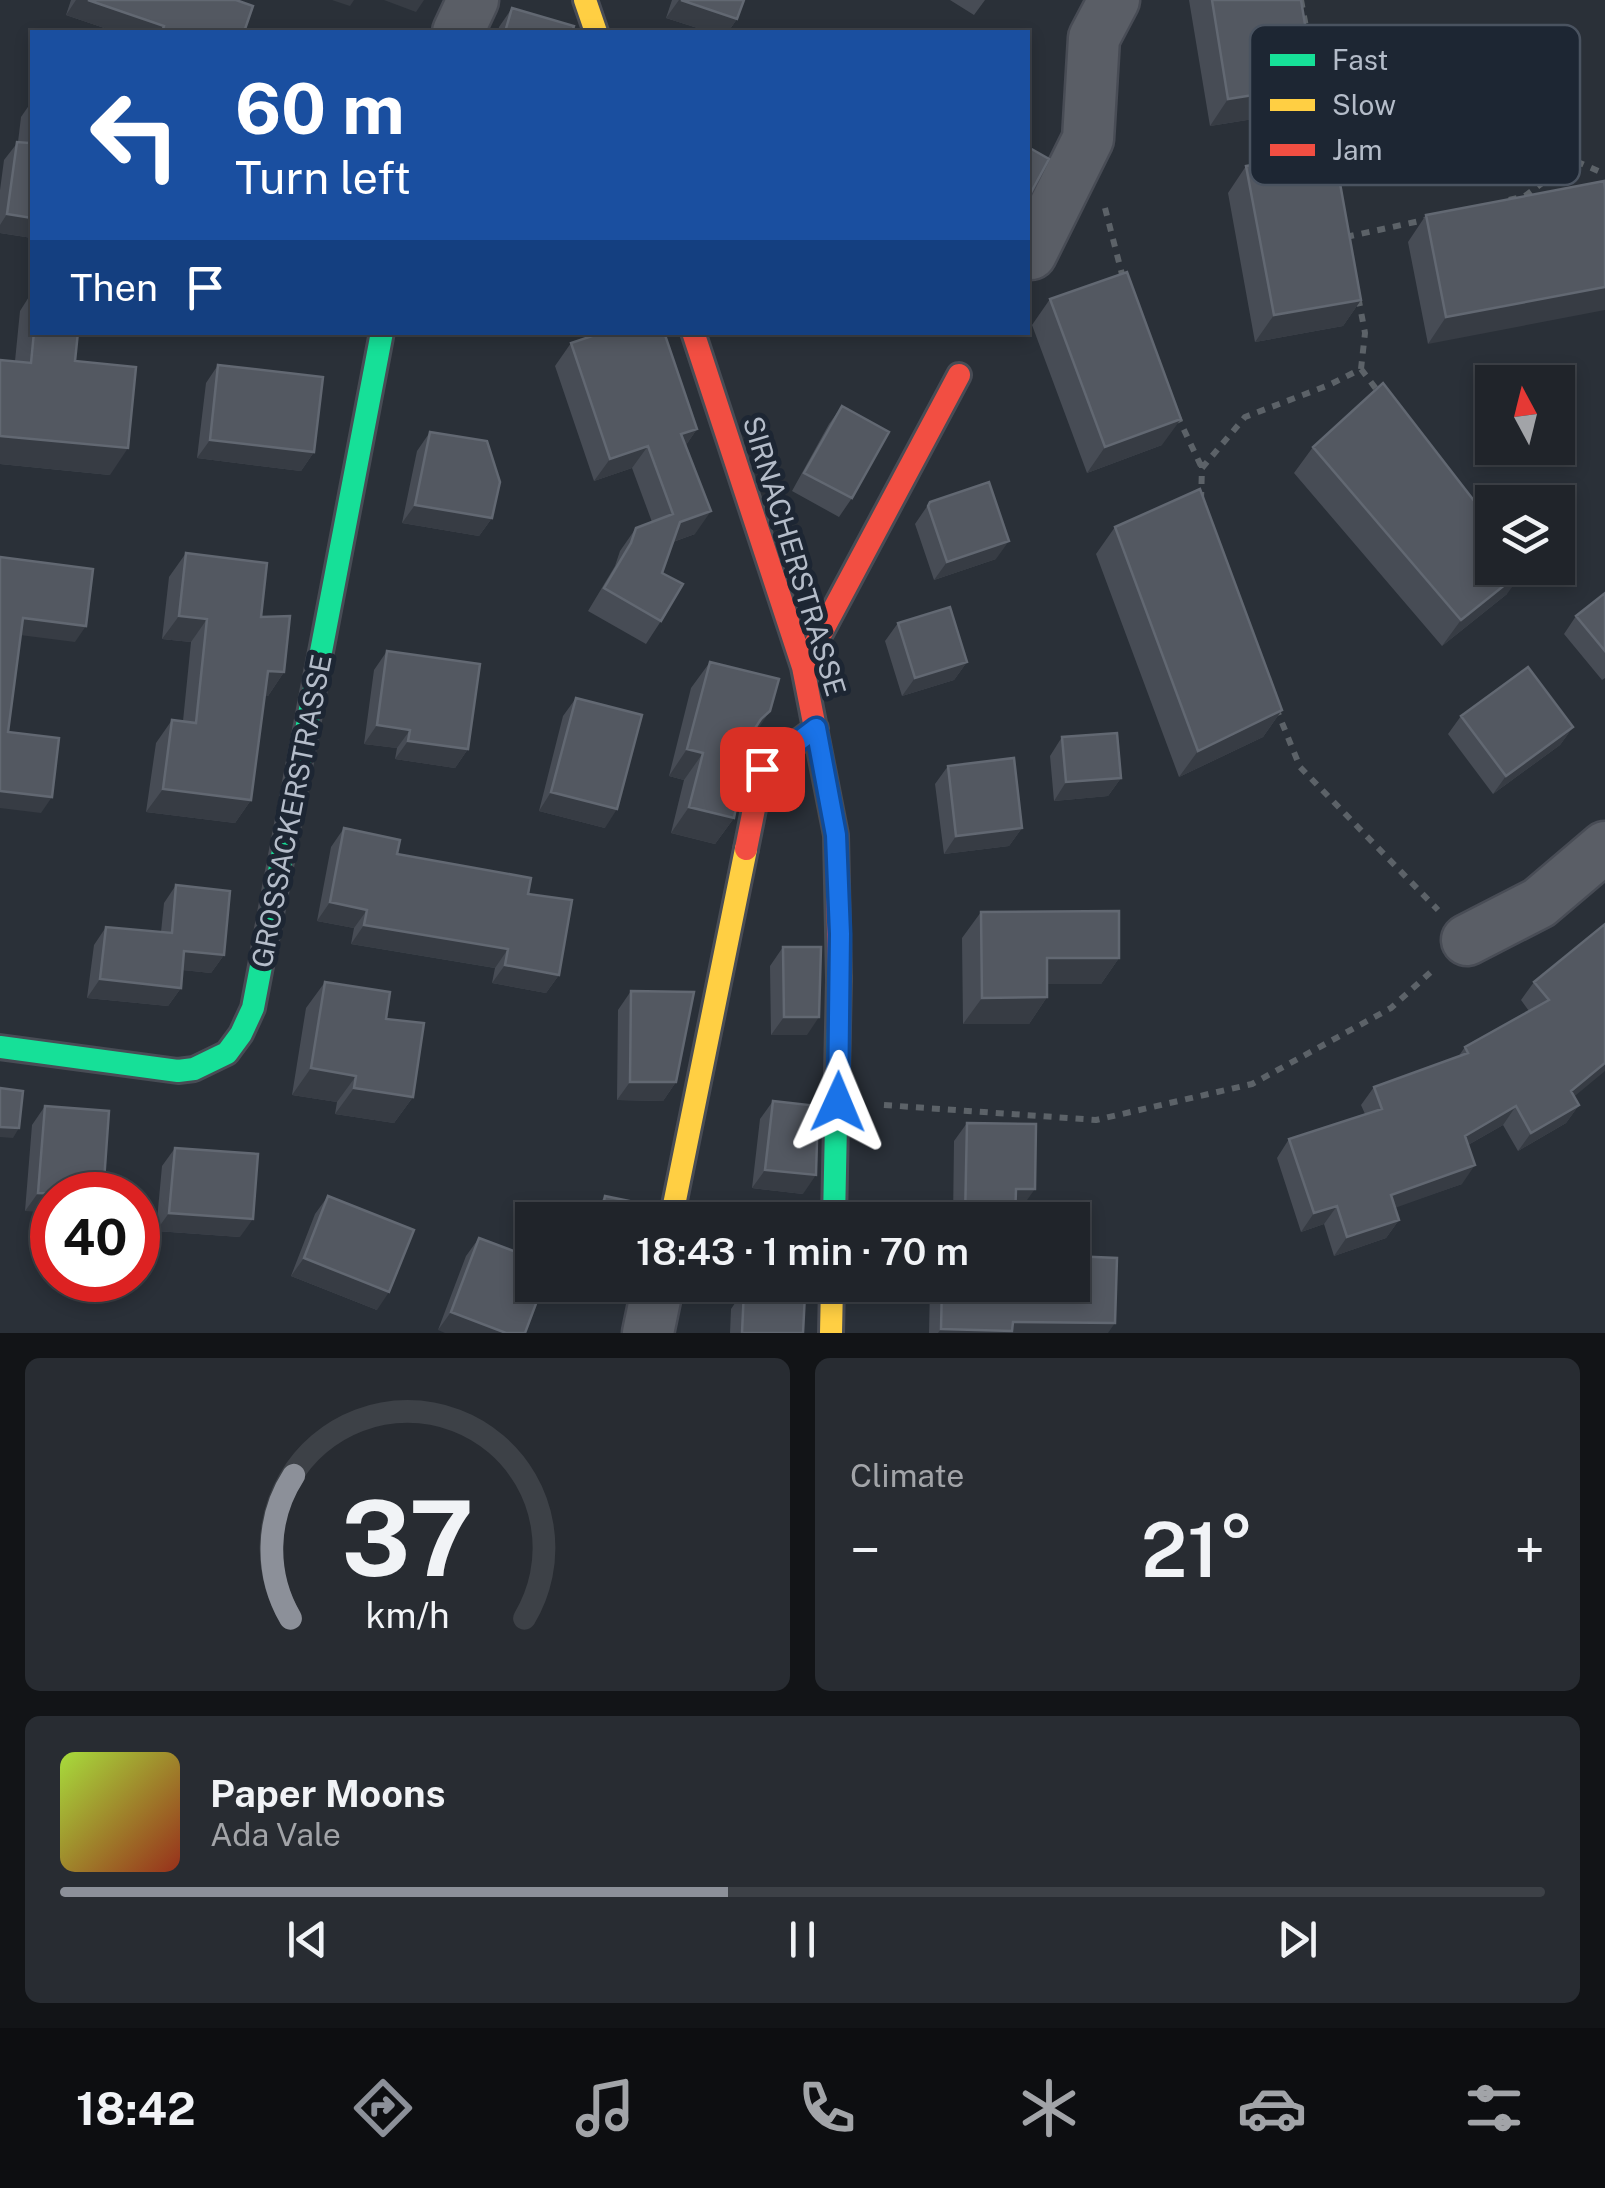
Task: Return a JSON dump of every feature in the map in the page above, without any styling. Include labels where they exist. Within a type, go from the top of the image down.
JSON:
[{"type":"street","points":[[459,30],[474,0]]},
{"type":"street","points":[[586,0],[595,30]]},
{"type":"street","points":[[1031,254],[1088,138],[1094,38],[1114,0]]},
{"type":"street","name":"GROSSACKERSTRASSE","points":[[0,1047],[178,1072],[197,1070],[219,1060],[239,1042],[253,1008],[381,335]]},
{"type":"street","name":"SIRNACHERSTRASSE","points":[[694,335],[803,666],[836,835],[840,934],[835,1202]]},
{"type":"street","points":[[803,666],[959,376]]},
{"type":"street","points":[[675,1202],[762,769],[816,728]]},
{"type":"street","points":[[1468,940],[1540,903],[1605,847]]},
{"type":"street","points":[[648,1333],[654,1302]]},
{"type":"street","points":[[830,1333],[831,1302]]},
{"type":"path","points":[[1301,0],[1306,25]]},
{"type":"path","points":[[1088,138],[1125,284]]},
{"type":"path","points":[[1580,163],[1605,174]]},
{"type":"path","points":[[1507,200],[1525,196],[1540,185]]},
{"type":"path","points":[[1343,221],[1346,239],[1436,218]]},
{"type":"path","points":[[1354,277],[1365,334],[1361,368],[1385,400]]},
{"type":"path","points":[[1202,468],[1245,417],[1361,368]]},
{"type":"path","points":[[1172,403],[1202,468],[1201,502]]},
{"type":"path","points":[[838,1102],[1096,1120],[1252,1084],[1391,1008],[1468,940],[1300,768],[1272,697]]},
{"type":"building","points":[[88,0],[236,0],[253,6],[245,30],[163,30],[164,26]]},
{"type":"building","points":[[681,0],[744,0],[737,19]]},
{"type":"building","points":[[1212,0],[1301,0],[1305,25],[1250,25],[1250,95],[1228,99]]},
{"type":"building","points":[[512,8],[574,26],[573,30],[506,30]]},
{"type":"building","points":[[30,132],[30,218],[7,214],[17,142],[29,143]]},
{"type":"building","points":[[1030,148],[1049,159],[1030,194]]},
{"type":"building","points":[[1250,165],[1250,185],[1340,185],[1361,300],[1274,315],[1246,166]]},
{"type":"building","points":[[1604,181],[1605,287],[1446,317],[1426,215]]},
{"type":"building","points":[[1127,272],[1181,419],[1105,447],[1050,299]]},
{"type":"building","points":[[34,335],[78,335],[75,361],[136,367],[128,448],[0,436],[0,360],[31,363]]},
{"type":"building","points":[[595,335],[665,335],[697,429],[681,434],[711,511],[680,522],[662,573],[683,584],[661,621],[604,588],[636,528],[673,514],[648,446],[610,459],[571,343]]},
{"type":"building","points":[[218,365],[323,377],[314,452],[210,440]]},
{"type":"building","points":[[1383,383],[1475,502],[1475,585],[1505,585],[1461,620],[1313,447]]},
{"type":"building","points":[[842,406],[889,432],[852,498],[804,473]]},
{"type":"building","points":[[430,432],[487,441],[500,482],[492,518],[415,505]]},
{"type":"building","points":[[989,482],[1009,541],[947,562],[928,506],[930,502]]},
{"type":"building","points":[[1200,489],[1282,710],[1198,751],[1115,527]]},
{"type":"building","points":[[186,553],[267,563],[261,617],[290,616],[284,672],[268,671],[251,800],[163,789],[172,720],[196,723],[207,619],[179,616]]},
{"type":"building","points":[[0,557],[93,569],[86,626],[23,618],[8,732],[59,738],[52,797],[0,791]]},
{"type":"building","points":[[1605,593],[1605,651],[1576,616]]},
{"type":"building","points":[[950,607],[967,662],[915,678],[898,623]]},
{"type":"building","points":[[387,651],[480,664],[468,749],[408,741],[410,730],[377,725]]},
{"type":"building","points":[[710,662],[779,679],[770,711],[750,736],[734,818],[689,807],[703,753],[687,749]]},
{"type":"building","points":[[1528,667],[1573,727],[1506,776],[1461,716]]},
{"type":"building","points":[[576,698],[642,715],[617,809],[551,792]]},
{"type":"building","points":[[1117,733],[1121,778],[1066,782],[1062,737]]},
{"type":"building","points":[[1014,758],[1022,828],[956,836],[948,766]]},
{"type":"building","points":[[344,828],[400,840],[397,854],[531,878],[528,894],[572,900],[559,975],[505,965],[508,949],[364,925],[367,910],[330,902]]},
{"type":"building","points":[[176,885],[230,891],[224,955],[184,951],[181,988],[100,979],[106,927],[172,933]]},
{"type":"building","points":[[1119,911],[1119,958],[1047,958],[1047,997],[982,998],[981,912]]},
{"type":"building","points":[[1605,924],[1605,1063],[1571,1091],[1579,1105],[1531,1133],[1516,1106],[1465,1136],[1475,1165],[1391,1195],[1399,1220],[1347,1237],[1337,1206],[1314,1213],[1289,1139],[1382,1109],[1374,1087],[1468,1053],[1465,1047],[1549,1000],[1534,982]]},
{"type":"building","points":[[783,947],[821,947],[819,1017],[784,1017]]},
{"type":"building","points":[[325,982],[390,992],[386,1019],[424,1023],[413,1097],[354,1088],[356,1076],[311,1068]]},
{"type":"building","points":[[631,991],[694,992],[676,1082],[630,1082]]},
{"type":"building","points":[[0,1088],[23,1091],[19,1128],[0,1127]]},
{"type":"building","points":[[773,1101],[818,1106],[816,1175],[765,1170]]},
{"type":"building","points":[[45,1106],[109,1111],[105,1172],[40,1172]]},
{"type":"building","points":[[967,1123],[1036,1124],[1035,1189],[1016,1189],[1016,1202],[965,1202]]},
{"type":"building","points":[[175,1148],[258,1154],[253,1219],[169,1213]]},
{"type":"building","points":[[328,1196],[414,1230],[389,1292],[304,1258]]},
{"type":"building","points":[[605,1196],[634,1202],[604,1202]]},
{"type":"building","points":[[479,1238],[515,1252],[515,1302],[537,1302],[525,1333],[506,1333],[451,1312]]},
{"type":"building","points":[[1090,1257],[1117,1258],[1115,1323],[1013,1322],[1012,1331],[941,1329],[942,1302],[1090,1302]]},
{"type":"building","points":[[743,1302],[805,1302],[803,1333],[742,1333]]},
{"type":"traffic: fast","points":[[0,1047],[178,1071],[194,1069],[227,1053],[241,1034],[253,1008],[381,335]]},
{"type":"traffic: fast","points":[[834,1202],[839,979]]},
{"type":"traffic: slow","points":[[585,0],[595,30]]},
{"type":"traffic: slow","points":[[675,1202],[746,849]]},
{"type":"traffic: slow","points":[[831,1333],[832,1302]]},
{"type":"traffic: jam","points":[[694,335],[803,667],[836,835],[839,979]]},
{"type":"traffic: jam","points":[[803,667],[959,375]]},
{"type":"traffic: jam","points":[[746,849],[762,769],[816,728]]},
{"type":"route","points":[[762,769],[816,728],[836,835],[840,934],[838,1102]]}]
